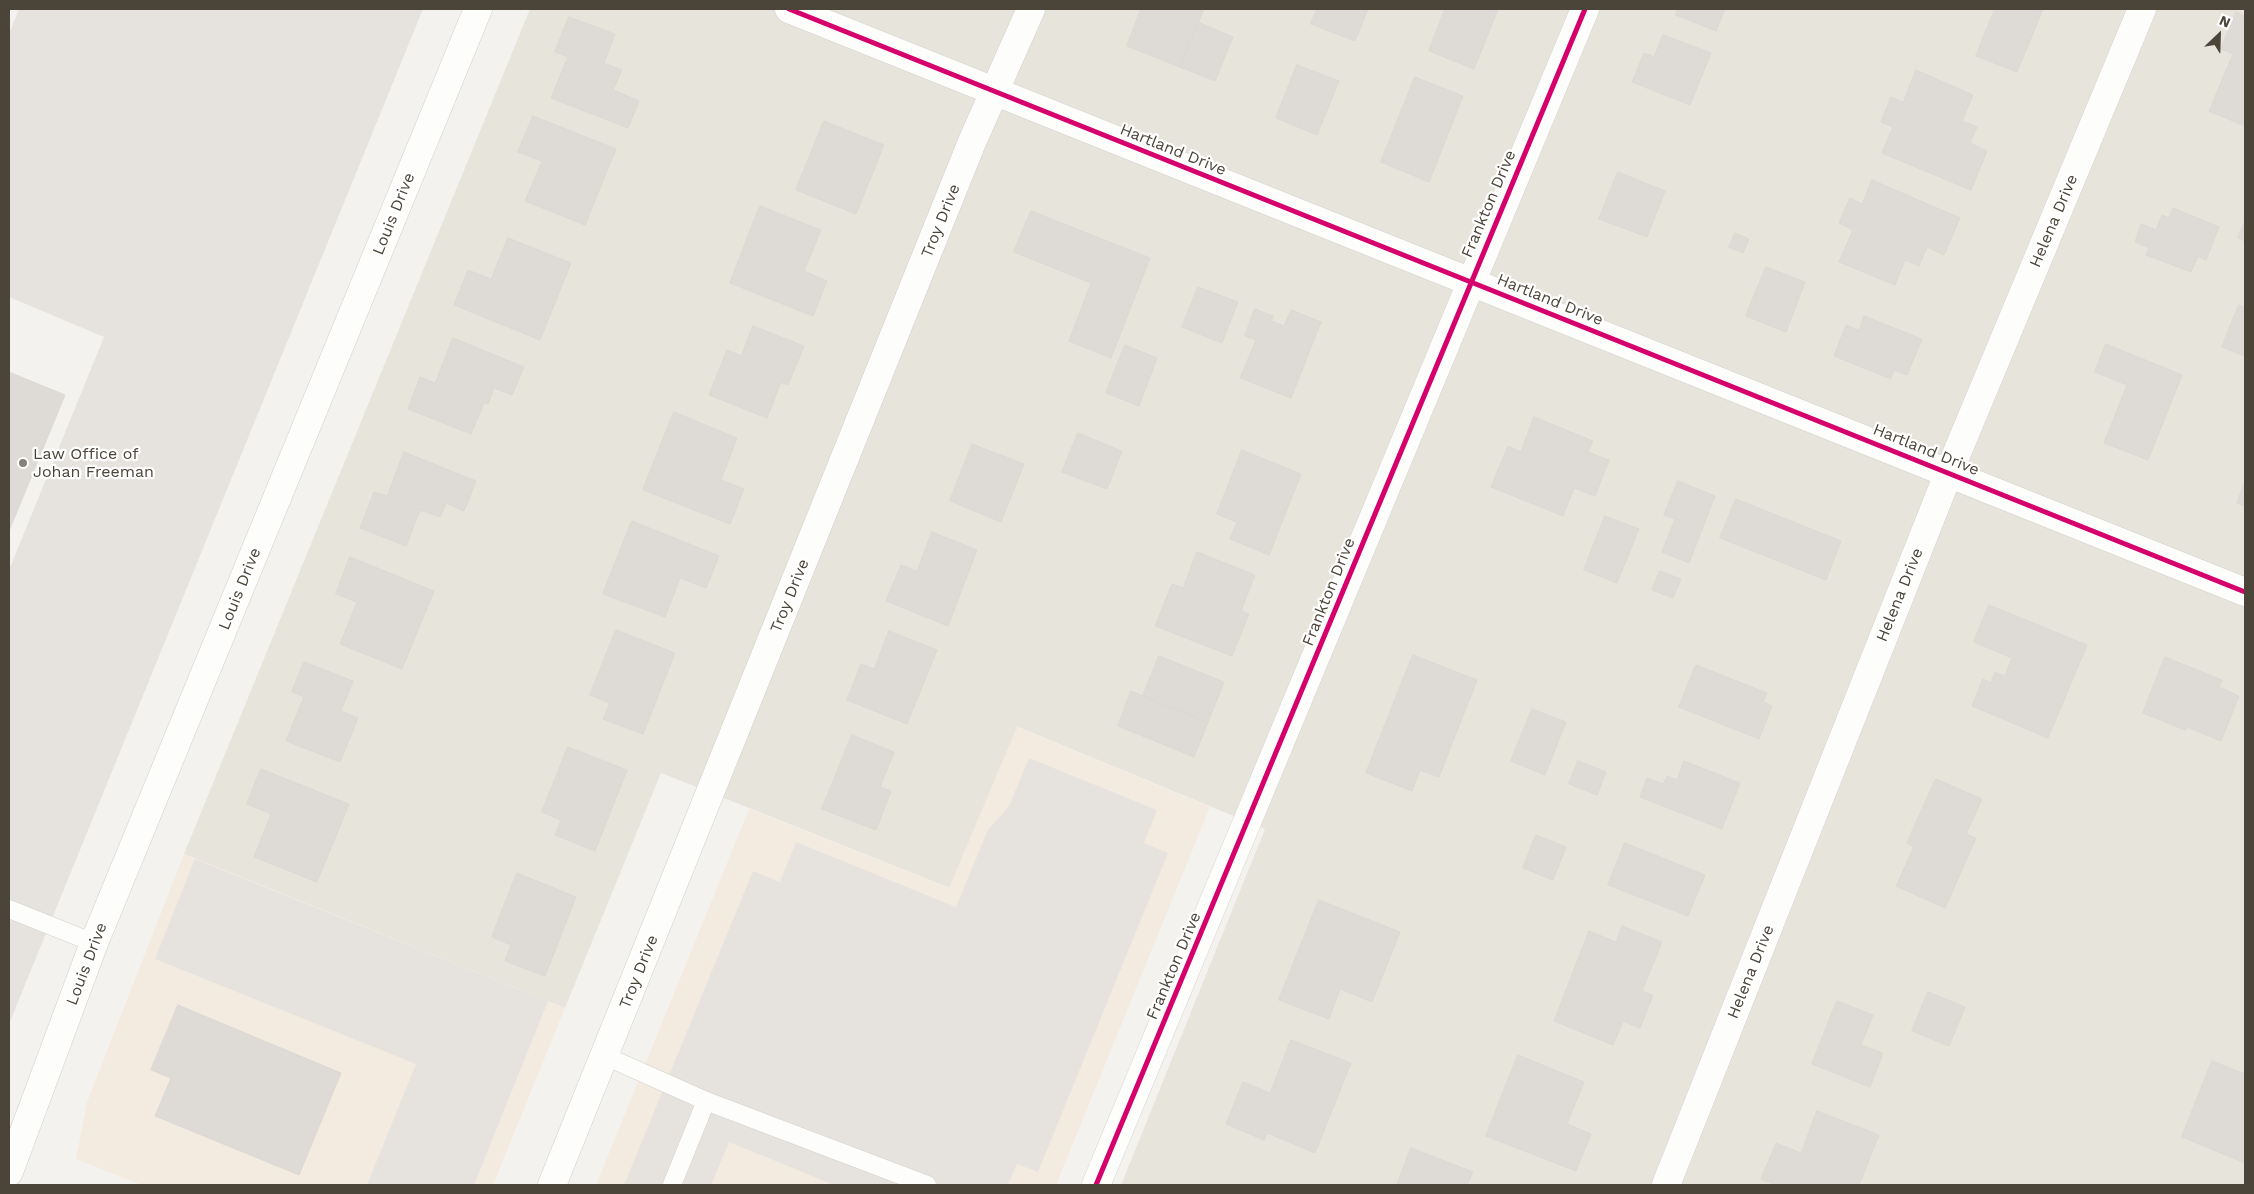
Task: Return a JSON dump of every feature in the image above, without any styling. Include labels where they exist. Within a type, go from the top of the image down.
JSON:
[{"type":"street","name":"Louis Drive","points":[[9,1172],[94,943],[478,9]]},
{"type":"street","name":"Hartland Drive","points":[[789,9],[2245,592]]},
{"type":"street","name":"Troy Drive","points":[[552,1185],[972,142],[1031,9]]},
{"type":"street","name":"Frankton Drive","points":[[1096,1185],[1585,9]]},
{"type":"street","name":"Helena Drive","points":[[1666,1185],[1949,472],[2142,9]]},
{"type":"lane","points":[[9,909],[94,943]]},
{"type":"lane","points":[[605,1056],[706,1100],[927,1185]]},
{"type":"lane","points":[[672,1185],[706,1100]]},
{"type":"shaded area","points":[[19,9],[423,9],[9,1024],[9,570],[104,337],[9,297],[9,34]]},
{"type":"shaded area","points":[[530,9],[2245,9],[2245,1185],[1121,1185],[1265,829],[1018,727],[950,888],[661,773],[565,1008],[184,854]]},
{"type":"shaded area","points":[[1017,727],[1210,807],[1056,1185],[596,1185],[749,809],[949,888]]},
{"type":"shaded area","points":[[1029,758],[1157,810],[1144,843],[1168,853],[1038,1172],[1017,1164],[1008,1185],[834,1185],[729,1142],[711,1185],[624,1185],[753,871],[780,882],[796,842],[956,907],[988,830],[1009,806]]},
{"type":"shaded area","points":[[184,854],[565,1008],[493,1185],[142,1185],[76,1159],[87,1102]]},
{"type":"shaded area","points":[[195,859],[548,1001],[474,1185],[367,1185],[416,1064],[155,959]]},
{"type":"building","points":[[1141,9],[1204,9],[1180,67],[1127,46]]},
{"type":"building","points":[[1317,9],[1368,9],[1355,41],[1311,24]]},
{"type":"building","points":[[1445,9],[1498,9],[1474,69],[1429,51]]},
{"type":"building","points":[[1678,9],[1725,9],[1716,31],[1676,15]]},
{"type":"building","points":[[1995,9],[2043,9],[2017,72],[1976,56]]},
{"type":"building","points":[[2236,12],[2244,16],[2245,14],[2245,126],[2209,111],[2233,54],[2221,49]]},
{"type":"building","points":[[569,17],[615,34],[604,63],[622,70],[613,90],[639,101],[628,128],[551,98],[568,57],[555,52]]},
{"type":"building","points":[[1198,22],[1233,37],[1215,81],[1180,67]]},
{"type":"building","points":[[1663,35],[1711,53],[1690,105],[1632,82],[1644,53],[1654,57]]},
{"type":"building","points":[[1297,65],[1339,81],[1317,135],[1276,118]]},
{"type":"building","points":[[1916,70],[1973,95],[1962,121],[1977,127],[1970,143],[1987,151],[1971,190],[1882,153],[1893,127],[1881,122],[1891,97],[1903,102]]},
{"type":"building","points":[[1415,77],[1463,96],[1429,182],[1381,162]]},
{"type":"building","points":[[533,116],[616,149],[585,225],[525,201],[542,161],[518,152]]},
{"type":"building","points":[[824,121],[884,145],[856,214],[796,190]]},
{"type":"building","points":[[1618,172],[1665,191],[1647,237],[1599,219]]},
{"type":"building","points":[[1872,180],[1960,218],[1944,255],[1927,247],[1919,266],[1905,260],[1895,285],[1839,262],[1853,230],[1839,223],[1850,198],[1862,204]]},
{"type":"building","points":[[760,206],[821,230],[804,271],[827,281],[813,316],[730,283]]},
{"type":"building","points":[[2173,208],[2219,227],[2206,260],[2198,256],[2191,272],[2146,255],[2149,248],[2135,242],[2141,224],[2156,230],[2162,215],[2169,218]]},
{"type":"building","points":[[1031,211],[1150,258],[1111,358],[1069,341],[1091,283],[1014,252]]},
{"type":"building","points":[[2245,221],[2245,241],[2238,238]]},
{"type":"building","points":[[1735,233],[1749,239],[1743,253],[1729,247]]},
{"type":"building","points":[[508,238],[571,263],[540,340],[454,305],[468,270],[491,279]]},
{"type":"building","points":[[1766,267],[1805,282],[1786,332],[1746,316]]},
{"type":"building","points":[[1198,287],[1238,302],[1222,343],[1182,327]]},
{"type":"building","points":[[2239,305],[2245,307],[2245,356],[2222,347]]},
{"type":"building","points":[[1255,309],[1273,316],[1271,321],[1284,326],[1291,310],[1321,322],[1291,398],[1240,378],[1256,340],[1245,336]]},
{"type":"building","points":[[1864,316],[1922,339],[1907,375],[1894,370],[1891,379],[1834,356],[1846,325],[1859,330]]},
{"type":"building","points":[[753,326],[804,346],[788,385],[781,382],[767,418],[709,395],[727,350],[741,356]]},
{"type":"building","points":[[453,338],[524,367],[512,395],[494,388],[488,404],[484,403],[471,434],[408,409],[420,377],[435,383]]},
{"type":"building","points":[[2106,344],[2182,375],[2148,460],[2104,443],[2127,385],[2095,372]]},
{"type":"building","points":[[1125,345],[1157,358],[1139,406],[1106,393]]},
{"type":"building","name":"Law Office of Johan Freeman","points":[[9,372],[65,395],[9,531]]},
{"type":"building","points":[[674,412],[737,438],[721,480],[744,489],[730,524],[643,490]]},
{"type":"building","points":[[1534,417],[1593,441],[1588,452],[1609,460],[1595,496],[1574,488],[1563,516],[1491,487],[1508,446],[1521,452]]},
{"type":"building","points":[[1078,433],[1122,451],[1107,489],[1062,472]]},
{"type":"building","points":[[972,444],[1024,464],[1001,522],[950,501]]},
{"type":"building","points":[[1242,450],[1301,474],[1269,555],[1230,539],[1237,522],[1217,514]]},
{"type":"building","points":[[404,452],[476,481],[464,511],[446,503],[440,517],[420,510],[406,546],[360,528],[374,492],[387,496]]},
{"type":"building","points":[[1678,481],[1715,496],[1689,563],[1662,552],[1675,519],[1664,515]]},
{"type":"building","points":[[2245,482],[2245,506],[2237,503]]},
{"type":"building","points":[[1736,499],[1841,541],[1826,580],[1720,538]]},
{"type":"building","points":[[1605,516],[1639,529],[1617,583],[1584,570]]},
{"type":"building","points":[[632,521],[719,556],[706,588],[680,578],[665,617],[603,594]]},
{"type":"building","points":[[932,532],[977,550],[948,626],[886,601],[901,565],[917,571]]},
{"type":"building","points":[[1197,552],[1255,575],[1241,611],[1249,614],[1232,656],[1155,626],[1172,584],[1183,588]]},
{"type":"building","points":[[350,557],[434,591],[402,669],[340,644],[357,602],[336,594]]},
{"type":"building","points":[[1660,571],[1681,579],[1673,598],[1652,590]]},
{"type":"building","points":[[1989,605],[2087,645],[2048,738],[1972,706],[1983,679],[1991,683],[1995,672],[2005,676],[2012,658],[1974,642]]},
{"type":"building","points":[[616,630],[675,653],[643,734],[603,719],[610,703],[590,695]]},
{"type":"building","points":[[889,631],[937,650],[907,724],[847,700],[861,664],[874,669]]},
{"type":"building","points":[[1413,655],[1477,680],[1439,777],[1420,770],[1412,791],[1366,773]]},
{"type":"building","points":[[1159,656],[1224,682],[1208,722],[1143,696]]},
{"type":"building","points":[[2165,657],[2222,680],[2219,687],[2239,696],[2221,741],[2187,727],[2185,730],[2143,713]]},
{"type":"building","points":[[304,662],[353,681],[341,711],[358,718],[340,762],[286,741],[304,697],[292,692]]},
{"type":"building","points":[[1696,665],[1767,693],[1763,702],[1772,706],[1759,739],[1679,707]]},
{"type":"building","points":[[1131,691],[1208,722],[1194,757],[1118,726]]},
{"type":"building","points":[[1532,709],[1566,722],[1545,775],[1511,761]]},
{"type":"building","points":[[852,735],[894,752],[880,787],[891,791],[876,830],[822,809]]},
{"type":"building","points":[[568,747],[627,770],[595,851],[555,835],[561,820],[542,812]]},
{"type":"building","points":[[1578,761],[1606,772],[1597,795],[1569,784]]},
{"type":"building","points":[[1684,761],[1740,783],[1722,829],[1640,797],[1647,778],[1663,784],[1667,776],[1677,780]]},
{"type":"building","points":[[261,769],[349,804],[317,882],[254,857],[271,814],[247,804]]},
{"type":"building","points":[[1936,779],[1982,799],[1966,834],[1976,838],[1945,908],[1896,886],[1914,847],[1907,843]]},
{"type":"building","points":[[1536,835],[1566,847],[1553,880],[1523,868]]},
{"type":"building","points":[[1625,843],[1705,875],[1688,916],[1608,885]]},
{"type":"building","points":[[517,873],[576,897],[545,976],[505,961],[511,945],[492,937]]},
{"type":"building","points":[[1319,900],[1400,932],[1372,1002],[1340,989],[1329,1019],[1279,1000]]},
{"type":"building","points":[[1622,926],[1662,942],[1642,991],[1653,995],[1640,1028],[1623,1021],[1613,1045],[1554,1021],[1589,931],[1616,942]]},
{"type":"building","points":[[1928,992],[1965,1007],[1949,1046],[1912,1031]]},
{"type":"building","points":[[1837,1001],[1873,1015],[1861,1045],[1883,1053],[1870,1087],[1812,1064]]},
{"type":"building","points":[[178,1005],[341,1073],[299,1175],[155,1116],[171,1078],[151,1070]]},
{"type":"building","points":[[1291,1040],[1351,1063],[1315,1153],[1267,1133],[1264,1140],[1226,1124],[1243,1082],[1270,1093]]},
{"type":"building","points":[[1518,1055],[1584,1082],[1567,1124],[1591,1134],[1576,1171],[1486,1136]]},
{"type":"building","points":[[2212,1061],[2245,1074],[2245,1163],[2182,1137]]},
{"type":"building","points":[[1817,1111],[1879,1135],[1859,1185],[1776,1185],[1761,1179],[1776,1143],[1801,1153]]},
{"type":"building","points":[[1411,1148],[1473,1172],[1467,1185],[1397,1185]]},
{"type":"cycle path","points":[[789,9],[2245,592]]},
{"type":"cycle path","points":[[1096,1185],[1585,9]]},
{"type":"place","name":"Law Office of Johan Freeman","points":[[23,463]]}]
